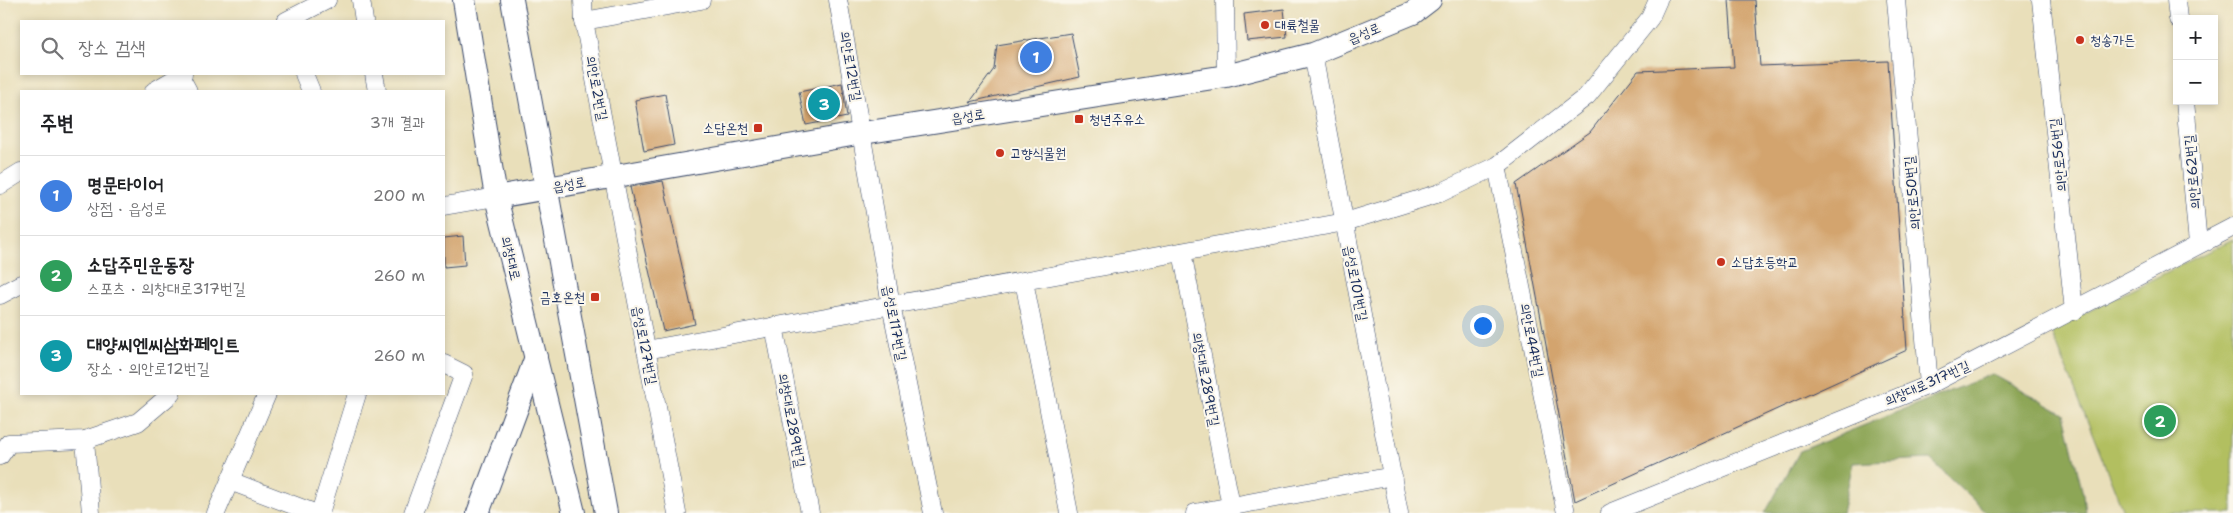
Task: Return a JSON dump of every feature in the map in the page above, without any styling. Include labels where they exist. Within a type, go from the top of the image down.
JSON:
[{"type":"main road","name":"의창대로","points":[[464,0],[496,197],[574,513]]},
{"type":"main road","points":[[512,0],[606,513]]},
{"type":"main road","name":"읍성로","points":[[496,197],[863,133],[1226,76],[1313,54],[1413,13],[1430,0]]},
{"type":"main road","points":[[478,513],[536,357]]},
{"type":"street","points":[[288,20],[327,0]]},
{"type":"street","points":[[361,0],[364,20]]},
{"type":"street","name":"의안로2번길","points":[[582,0],[584,21],[614,176]]},
{"type":"street","points":[[584,21],[701,0]]},
{"type":"street","name":"의안로12번길","points":[[838,0],[863,133]]},
{"type":"street","points":[[1225,0],[1226,76]]},
{"type":"street","points":[[646,350],[1345,222],[1440,193],[1497,166],[1587,96],[1650,18],[1658,0]]},
{"type":"street","name":"의안로50번길","points":[[1896,0],[1929,385]]},
{"type":"street","name":"의안로56번길","points":[[2041,0],[2074,310]]},
{"type":"street","points":[[2176,0],[2178,15]]},
{"type":"street","name":"읍성로101번길","points":[[1313,54],[1399,513]]},
{"type":"street","points":[[156,90],[181,75],[188,90]]},
{"type":"street","points":[[304,75],[312,90]]},
{"type":"street","points":[[374,75],[377,90]]},
{"type":"street","name":"의안로62번길","points":[[2185,105],[2198,244]]},
{"type":"street","name":"읍성로117번길","points":[[863,133],[891,305],[933,513]]},
{"type":"street","name":"의안로44번길","points":[[1497,166],[1566,513]]},
{"type":"street","points":[[0,185],[20,173]]},
{"type":"street","name":"읍성로127번길","points":[[614,176],[677,513]]},
{"type":"street","points":[[445,206],[496,197]]},
{"type":"street","name":"의창대로317번길","points":[[1610,513],[1929,385],[2198,244],[2233,228]]},
{"type":"street","name":"의창대로289번길","points":[[1182,252],[1230,506]]},
{"type":"street","points":[[1024,281],[1069,513]]},
{"type":"street","points":[[0,295],[20,285]]},
{"type":"street","name":"의창대로289번길","points":[[774,326],[810,513]]},
{"type":"street","points":[[413,513],[464,374],[445,364]]},
{"type":"street","points":[[0,456],[9,443],[86,440],[138,422],[171,395]]},
{"type":"street","points":[[216,513],[267,395]]},
{"type":"street","points":[[320,513],[358,395]]},
{"type":"street","points":[[86,440],[90,513]]},
{"type":"street","points":[[1195,513],[1393,476]]},
{"type":"street","points":[[230,481],[314,513]]},
{"type":"green space","points":[[2233,239],[2233,513],[2124,513],[2051,330]]},
{"type":"green space","points":[[1992,374],[2064,414],[2083,494],[2085,513],[1987,513],[1930,459],[1853,463],[1842,513],[1765,513],[1800,451]]},
{"type":"building","points":[[1729,0],[1755,0],[1760,66],[1888,61],[1907,350],[1575,501],[1516,184],[1590,132],[1638,71],[1734,67]]},
{"type":"building","name":"대륙철물","points":[[1284,9],[1287,37],[1247,41],[1244,14]]},
{"type":"building","points":[[1071,33],[1080,77],[970,102],[994,69],[997,45]]},
{"type":"building","points":[[842,83],[847,117],[806,125],[799,92]]},
{"type":"building","points":[[665,94],[674,145],[644,151],[635,100]]},
{"type":"building","points":[[663,181],[695,324],[663,331],[630,187]]},
{"type":"building","points":[[463,236],[465,265],[445,267],[445,238]]},
{"type":"place","name":"대륙철물","points":[[1265,25]]},
{"type":"place","name":"청송가든","points":[[2080,40]]},
{"type":"place","name":"명문타이어","points":[[1036,57]]},
{"type":"place","name":"대양씨엔씨삼화페인트","points":[[824,104]]},
{"type":"place","name":"청년주유소","points":[[1079,119]]},
{"type":"place","name":"소답온천","points":[[758,128]]},
{"type":"place","name":"고향식물원","points":[[1000,153]]},
{"type":"place","name":"소답초등학교","points":[[1721,262]]},
{"type":"place","name":"금호온천","points":[[595,297]]},
{"type":"place","name":"소답주민운동장","points":[[2160,421]]}]
